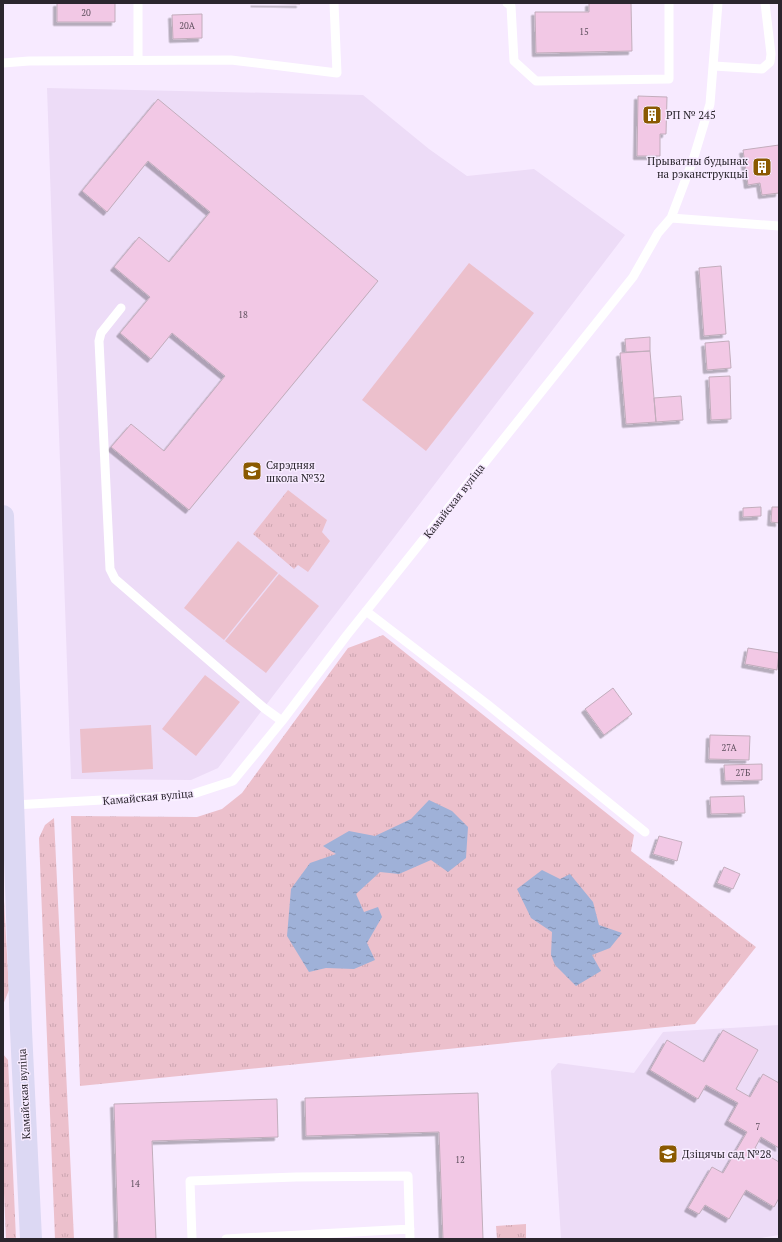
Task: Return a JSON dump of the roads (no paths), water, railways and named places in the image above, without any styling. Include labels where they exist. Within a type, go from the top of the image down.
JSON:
[{"type":"street","name":"Камайская вуліца","points":[[3,516],[21,1030],[31,1239]]},
{"type":"lane","points":[[138,3],[138,60]]},
{"type":"lane","points":[[3,62],[231,60],[337,72],[334,3]]},
{"type":"lane","points":[[507,3],[511,6],[514,61],[536,81],[669,79],[669,3]]},
{"type":"lane","name":"Камайская вуліца","points":[[14,805],[190,795],[233,781],[282,721],[366,611],[633,278],[658,233],[670,218],[693,160],[710,104],[718,3]]},
{"type":"lane","points":[[714,66],[762,69],[770,62],[765,3]]},
{"type":"lane","points":[[670,218],[779,226]]},
{"type":"lane","points":[[121,308],[102,333],[99,341],[110,569],[114,579],[264,708],[282,721]]},
{"type":"lane","points":[[366,611],[488,704],[645,832]]},
{"type":"lane","points":[[192,1239],[190,1181],[296,1177],[408,1176],[410,1239]]},
{"type":"lane","points":[[226,1239],[410,1229]]},
{"type":"water","points":[[429,800],[452,811],[468,827],[466,858],[448,872],[431,860],[399,874],[380,872],[356,894],[364,912],[378,907],[382,917],[367,943],[375,960],[354,969],[326,968],[309,972],[287,936],[291,889],[310,863],[336,854],[323,846],[349,831],[375,836],[411,819]]},
{"type":"water","points":[[542,870],[560,879],[570,874],[593,902],[599,925],[622,933],[610,948],[592,955],[601,971],[576,986],[555,965],[551,955],[552,932],[531,918],[517,889]]},
{"type":"place","name":"РП № 245","points":[[652,115]]},
{"type":"place","name":"Прыватны будынак на рэканструкцыі","points":[[762,167]]},
{"type":"place","name":"Сярэдняя школа №32","points":[[252,471]]},
{"type":"place","name":"Дзіцячы сад №28","points":[[668,1154]]}]
